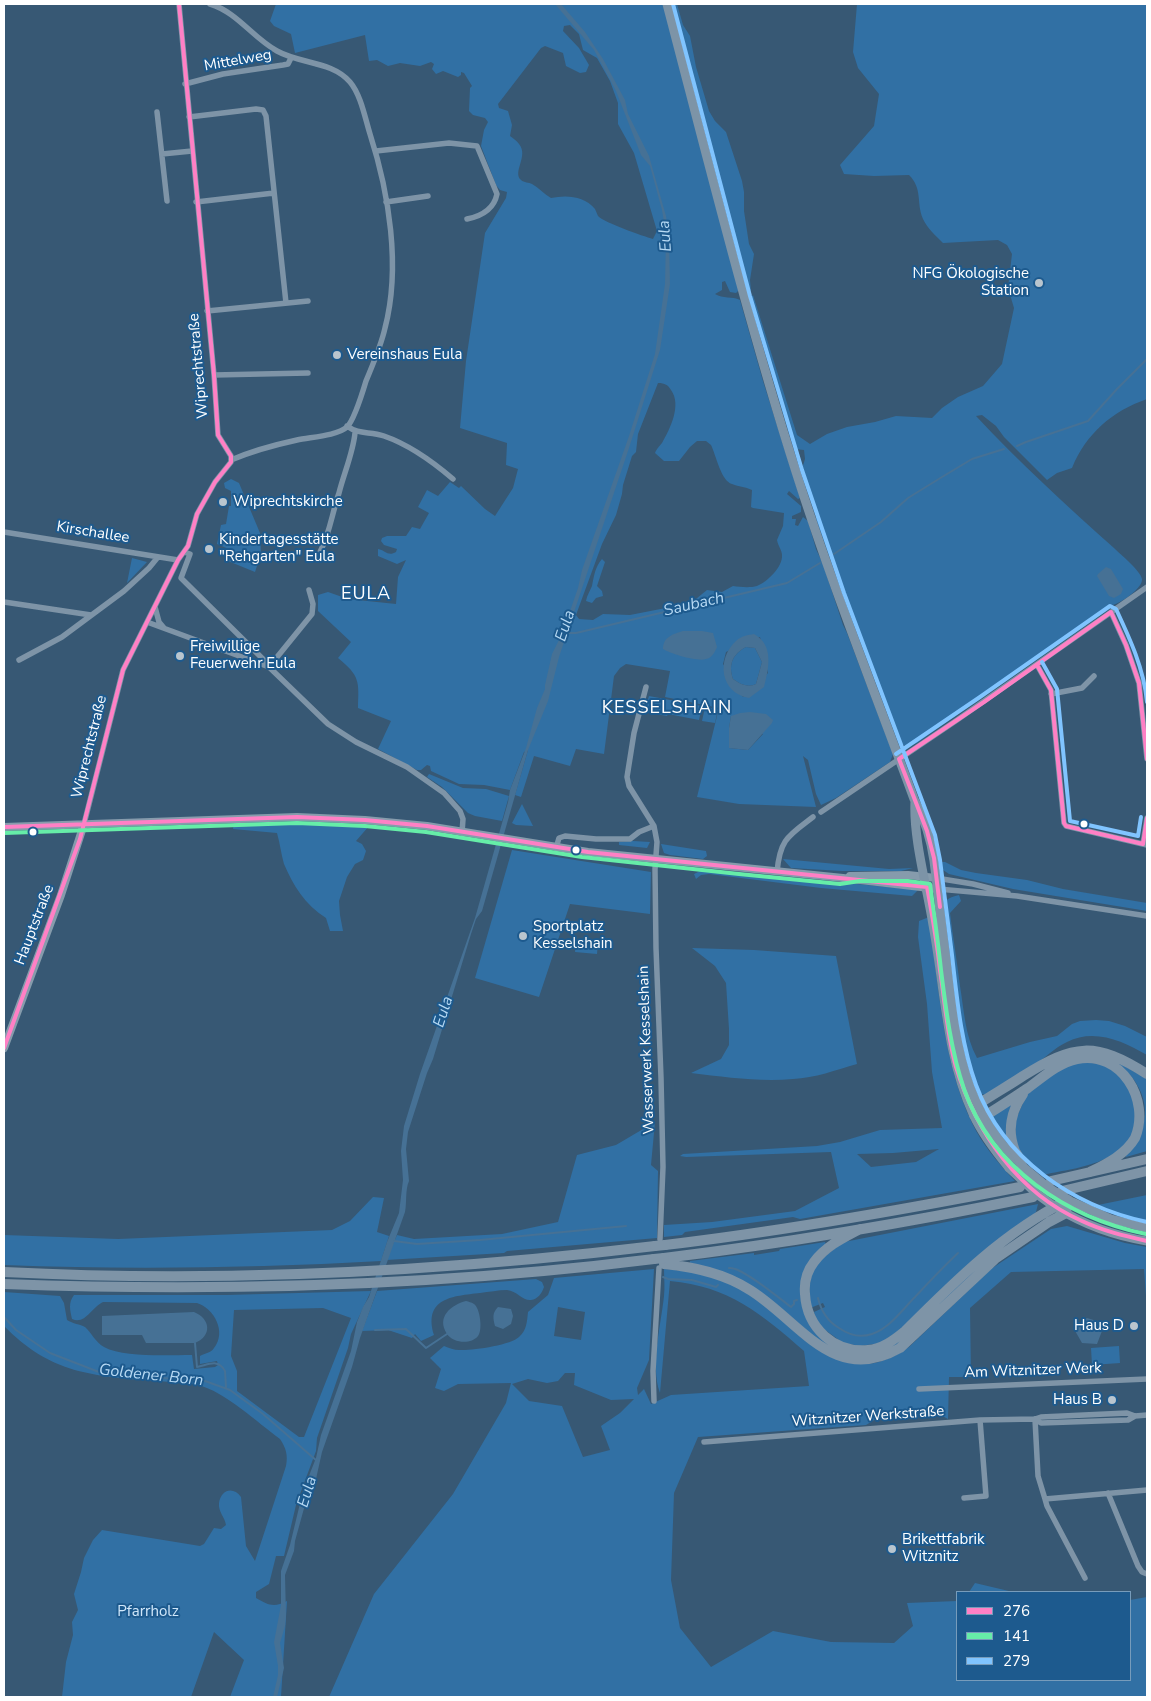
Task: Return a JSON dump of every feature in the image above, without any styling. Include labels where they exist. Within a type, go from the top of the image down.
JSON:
[{"type":"highway","points":[[978,1112],[1045,1062],[1071,1052],[1095,1050],[1107,1053],[1147,1074]]},
{"type":"highway","points":[[978,1112],[1028,1087],[1063,1064],[1077,1059],[1103,1060],[1118,1068],[1126,1075],[1140,1098],[1141,1114],[1138,1131],[1134,1140],[1120,1155],[1090,1172]]},
{"type":"highway","points":[[1022,1166],[1012,1140],[1011,1123],[1017,1102],[1028,1087]]},
{"type":"highway","points":[[1050,1181],[1147,1159]]},
{"type":"highway","points":[[1062,1191],[1147,1171]]},
{"type":"highway","points":[[4,1272],[91,1276],[188,1276],[353,1271],[497,1262],[750,1234],[852,1219],[1020,1187]]},
{"type":"highway","points":[[659,1263],[954,1213],[1033,1197]]},
{"type":"highway","points":[[860,1229],[834,1243],[813,1264],[807,1275],[805,1303],[809,1316],[818,1330],[829,1340],[841,1347],[869,1350],[881,1347],[900,1336],[991,1249],[1056,1210],[1068,1200]]},
{"type":"highway","points":[[4,1284],[165,1288],[349,1283],[466,1277],[624,1262],[659,1263],[708,1271],[738,1283],[762,1298],[822,1348],[846,1359],[867,1360],[882,1358],[900,1348],[995,1259],[1049,1222],[1056,1210]]},
{"type":"main road","points":[[667,4],[746,303],[779,416],[824,555],[930,841],[938,889],[956,1034],[964,1071],[978,1112],[1002,1145],[1022,1166],[1046,1186],[1068,1200],[1111,1219],[1147,1228]]},
{"type":"main road","points":[[915,801],[914,813],[938,953],[952,1054],[959,1078],[978,1112],[995,1150],[1009,1168],[1056,1210],[1111,1233],[1147,1241]]},
{"type":"main road","points":[[4,827],[314,817],[397,823],[556,848],[938,889]]},
{"type":"main road","name":"Hauptstraße","points":[[4,1048],[61,895],[84,824]]},
{"type":"main road","points":[[843,878],[860,875],[908,875],[936,878]]},
{"type":"street","name":"Wiprechtstraße","points":[[87,810],[123,670],[178,560],[188,546],[197,514],[215,482],[231,460],[218,435],[179,4]]},
{"type":"street","points":[[210,4],[225,10],[262,41],[291,58],[336,70],[349,81],[355,91],[376,151],[386,202],[392,273],[390,303],[385,329],[348,426],[336,433],[266,448],[231,460]]},
{"type":"street","name":"Mittelweg","points":[[185,84],[224,74],[288,64],[291,58]]},
{"type":"street","points":[[188,117],[256,109],[263,110],[268,122],[286,303]]},
{"type":"street","points":[[157,112],[167,201]]},
{"type":"street","points":[[376,151],[449,143],[477,146],[497,194],[494,204],[488,210],[479,216],[467,219]]},
{"type":"street","points":[[162,154],[192,152]]},
{"type":"street","points":[[196,202],[274,194]]},
{"type":"street","points":[[386,202],[428,196]]},
{"type":"street","points":[[207,311],[308,301]]},
{"type":"street","points":[[214,376],[308,373]]},
{"type":"street","points":[[348,426],[356,432],[372,432],[400,443],[428,458],[453,479]]},
{"type":"street","points":[[320,552],[328,533],[356,432]]},
{"type":"street","name":"Kirschallee","points":[[4,532],[178,560]]},
{"type":"street","points":[[184,552],[190,554],[181,578],[269,667],[328,724],[356,742],[407,767],[444,793],[460,811],[463,819],[462,833]]},
{"type":"street","points":[[19,660],[62,637],[124,591],[158,557]]},
{"type":"street","points":[[821,812],[1037,665],[1147,587]]},
{"type":"street","points":[[269,667],[312,614],[313,604],[309,590]]},
{"type":"street","points":[[4,602],[91,615]]},
{"type":"street","points":[[155,605],[159,622],[165,630]]},
{"type":"street","points":[[1111,612],[1126,644],[1138,683],[1147,759]]},
{"type":"street","points":[[147,622],[269,667]]},
{"type":"street","points":[[1037,665],[1051,690],[1064,823],[1066,826],[1145,844],[1147,818]]},
{"type":"street","points":[[1051,694],[1082,688],[1094,676]]},
{"type":"street","points":[[646,687],[634,733],[628,777],[629,786],[654,826],[657,842],[655,859]]},
{"type":"street","name":"Hauptstraße","points":[[84,824],[87,810]]},
{"type":"street","points":[[776,872],[782,846],[792,833],[813,817]]},
{"type":"street","points":[[556,848],[559,838],[565,836],[596,839],[630,839],[654,826]]},
{"type":"street","name":"Wasserwerk Kesselshain","points":[[655,859],[663,1167],[660,1244]]},
{"type":"street","points":[[936,878],[973,884],[1017,896],[1147,916]]},
{"type":"street","points":[[938,889],[1017,896]]},
{"type":"street","points":[[654,1401],[653,1371],[659,1263]]},
{"type":"street","name":"Am Witznitzer Werk","points":[[919,1389],[1147,1379]]},
{"type":"street","name":"Witznitzer Werkstraße","points":[[704,1442],[980,1420],[1035,1419],[1041,1417],[1128,1413],[1135,1416],[1147,1415]]},
{"type":"street","points":[[1035,1419],[1038,1476],[1047,1506],[1085,1578]]},
{"type":"street","points":[[964,1498],[986,1496],[980,1420]]},
{"type":"street","points":[[1045,1499],[1147,1490]]},
{"type":"street","points":[[1108,1493],[1138,1566],[1142,1572],[1147,1574]]},
{"type":"green space","points":[[276,4],[663,4],[739,290],[736,293],[730,292],[725,281],[722,282],[722,290],[715,294],[740,300],[800,498],[798,499],[789,491],[787,494],[801,506],[801,512],[792,516],[792,519],[796,519],[795,525],[798,526],[803,517],[808,521],[843,625],[893,754],[890,762],[836,798],[821,805],[816,794],[808,760],[803,756],[816,807],[739,804],[697,797],[719,708],[665,697],[670,671],[626,664],[614,676],[604,754],[576,749],[570,766],[534,756],[521,797],[515,795],[528,750],[524,752],[510,790],[484,785],[459,784],[431,771],[430,766],[427,765],[421,770],[417,770],[378,749],[391,721],[358,708],[357,680],[351,670],[338,658],[351,642],[318,611],[318,595],[328,592],[348,599],[396,604],[398,577],[406,560],[397,564],[378,556],[378,549],[389,554],[396,552],[397,549],[384,545],[381,541],[382,538],[387,536],[406,536],[412,527],[420,529],[429,513],[418,507],[427,490],[438,496],[450,482],[459,488],[461,486],[495,516],[513,488],[518,469],[506,465],[507,443],[460,428],[466,361],[485,233],[506,198],[507,192],[500,190],[496,185],[481,146],[484,130],[488,122],[485,118],[473,115],[469,111],[470,88],[472,86],[464,73],[461,72],[461,75],[458,77],[443,71],[436,74],[432,69],[434,64],[431,62],[420,66],[400,63],[388,66],[377,60],[369,61],[365,35],[295,53],[291,34],[274,26],[270,21]],"holes":[[[570,25],[579,34],[583,50],[597,58],[610,81],[618,103],[618,124],[634,153],[657,231],[653,239],[602,219],[586,201],[569,197],[551,198],[532,184],[522,181],[519,177],[522,149],[510,136],[512,125],[508,111],[499,108],[498,104],[541,48],[545,46],[563,53],[566,66],[580,73],[586,72],[589,65],[579,48],[563,31],[564,26]],[[658,383],[663,383],[670,388],[674,396],[675,410],[668,431],[655,453],[664,461],[679,461],[697,441],[706,441],[711,445],[722,473],[728,482],[752,490],[751,507],[784,513],[783,526],[777,540],[782,553],[782,560],[770,578],[754,587],[733,586],[722,592],[707,590],[691,603],[630,615],[603,614],[593,620],[579,619],[576,615],[602,544],[616,515],[632,456],[636,452],[638,434]],[[760,637],[768,673],[743,697],[723,664],[726,652]],[[731,716],[763,734],[748,750],[729,748]]]},
{"type":"green space","points":[[672,4],[677,4],[683,25],[690,36],[696,67],[709,111],[715,121],[726,132],[742,181],[749,244],[754,254],[750,280],[751,291],[746,288]]},
{"type":"green space","points":[[857,4],[1147,4],[1147,399],[1122,410],[1102,425],[1085,445],[1072,468],[1057,473],[1047,480],[1004,437],[996,426],[982,415],[976,416],[1044,484],[1130,563],[1141,576],[1141,583],[1125,599],[1112,605],[917,743],[906,746],[898,741],[816,520],[816,508],[801,472],[805,459],[804,450],[795,449],[791,440],[749,299],[753,295],[797,435],[810,444],[827,434],[847,427],[896,416],[932,418],[958,397],[983,386],[1002,364],[1014,308],[1008,288],[1012,254],[1007,245],[998,240],[943,243],[929,229],[923,219],[918,191],[909,175],[874,176],[844,174],[840,165],[874,126],[879,94],[858,68],[853,52]]},
{"type":"green space","points":[[231,479],[239,483],[260,533],[261,554],[255,572],[228,561],[231,550],[217,544],[221,525],[226,524],[229,506],[231,506],[231,491],[225,488],[224,483]]},
{"type":"green space","points":[[132,558],[147,562],[127,583]]},
{"type":"green space","points":[[602,559],[605,562],[597,586],[602,591],[603,596],[596,598],[592,603],[586,601],[586,599],[592,586],[596,568]]},
{"type":"green space","points":[[746,647],[755,648],[762,662],[756,684],[750,686],[733,679],[731,669],[735,656]]},
{"type":"green space","points":[[649,696],[702,706],[699,720],[644,712]]},
{"type":"green space","points":[[705,707],[718,709],[715,723],[702,721]]},
{"type":"green space","points":[[429,774],[463,788],[486,789],[509,796],[502,821],[468,813],[442,787],[427,777]]},
{"type":"green space","points":[[522,804],[533,826],[512,823]]},
{"type":"green space","points":[[234,823],[338,823],[369,826],[356,841],[362,844],[366,851],[363,860],[355,864],[347,877],[339,901],[343,931],[330,931],[326,918],[306,901],[296,887],[284,864],[277,833],[233,829]]},
{"type":"green space","points":[[619,842],[650,842],[647,848],[619,845]]},
{"type":"green space","points":[[661,844],[706,851],[707,856],[703,859],[670,855],[664,853]]},
{"type":"green space","name":"Sportplatz Kesselshain","points":[[512,850],[651,872],[650,914],[570,904],[539,997],[475,978]]},
{"type":"green space","points":[[783,859],[889,869],[913,868],[901,871],[842,871],[791,868]]},
{"type":"green space","points":[[939,862],[945,862],[961,870],[976,873],[1027,880],[1063,889],[1147,903],[1147,911],[1013,889],[949,874],[943,870]]},
{"type":"green space","points":[[704,869],[918,890],[912,896],[821,888],[709,874],[701,875],[696,879],[694,874]]},
{"type":"green space","points":[[959,895],[961,901],[950,913],[966,1023],[970,1041],[977,1058],[1057,1036],[1072,1024],[1080,1021],[1096,1020],[1109,1021],[1125,1026],[1147,1037],[1147,1055],[1128,1045],[1108,1038],[1088,1036],[1077,1038],[1062,1044],[1032,1067],[985,1095],[976,1092],[959,1040],[943,905],[950,898]]},
{"type":"green space","points":[[929,917],[943,1022],[954,1074],[962,1099],[972,1123],[986,1146],[1015,1181],[800,1219],[793,1217],[685,1232],[682,1235],[664,1237],[664,1225],[712,1222],[795,1211],[839,1188],[831,1152],[680,1156],[683,1154],[817,1146],[840,1142],[880,1130],[942,1128],[932,1072],[927,1004],[918,937],[919,921]],"holes":[[[939,1149],[916,1162],[871,1167],[857,1154]]]},
{"type":"green space","points":[[576,940],[598,942],[597,954],[575,952]]},
{"type":"green space","points":[[692,948],[836,956],[857,1064],[809,1077],[780,1080],[742,1079],[691,1073],[721,1059],[729,1045],[726,983],[715,966]]},
{"type":"green space","points":[[1114,1060],[1147,1079],[1147,1151],[1126,1157],[1125,1155],[1142,1129],[1145,1106],[1143,1097],[1134,1080]]},
{"type":"green space","points":[[1074,1063],[1100,1064],[1116,1073],[1130,1085],[1136,1111],[1136,1124],[1131,1137],[1122,1148],[1111,1156],[1084,1166],[1042,1175],[1024,1159],[1016,1142],[1015,1121],[1028,1092],[1062,1068]]},
{"type":"green space","points":[[1015,1100],[1013,1152],[988,1119]]},
{"type":"green space","points":[[655,1122],[651,1165],[658,1171],[657,1238],[507,1251],[504,1253],[386,1260],[397,1235],[414,1239],[502,1234],[558,1222],[577,1155],[616,1145]]},
{"type":"green space","points":[[1147,1195],[1147,1223],[1129,1219],[1093,1206]]},
{"type":"green space","points":[[373,1197],[384,1198],[377,1232],[389,1236],[381,1261],[192,1268],[4,1265],[4,1235],[118,1239],[332,1230],[350,1221]]},
{"type":"green space","points":[[1038,1204],[1036,1212],[1031,1217],[908,1324],[881,1343],[860,1346],[843,1343],[817,1324],[814,1312],[825,1307],[823,1303],[810,1308],[811,1276],[819,1262],[844,1242]]},
{"type":"green space","points":[[1067,1226],[1125,1243],[1147,1247],[1147,1310],[1144,1269],[1011,1272],[970,1308],[971,1377],[949,1377],[948,1419],[928,1408],[889,1411],[866,1425],[698,1437],[674,1493],[671,1580],[680,1628],[711,1667],[773,1631],[831,1642],[894,1643],[913,1626],[907,1603],[956,1601],[956,1681],[1131,1681],[1131,1600],[1147,1597],[1147,1697],[329,1697],[374,1594],[453,1494],[506,1403],[511,1383],[458,1384],[444,1391],[435,1388],[441,1369],[430,1358],[444,1346],[457,1350],[472,1350],[515,1340],[522,1334],[525,1328],[528,1312],[548,1295],[554,1278],[654,1269],[649,1360],[637,1388],[638,1395],[644,1389],[651,1404],[671,1395],[809,1386],[804,1351],[774,1325],[743,1304],[727,1296],[691,1284],[670,1281],[660,1393],[657,1382],[656,1358],[664,1296],[664,1269],[699,1273],[733,1285],[757,1298],[805,1338],[836,1358],[852,1363],[869,1364],[888,1359],[909,1347],[991,1269],[1051,1229]],"holes":[[[558,1307],[585,1312],[581,1340],[554,1336]],[[565,1373],[575,1373],[574,1385],[611,1400],[634,1399],[620,1413],[601,1426],[610,1450],[583,1457],[562,1406],[529,1401],[512,1384],[528,1379],[547,1383],[558,1381]]]},
{"type":"green space","points":[[825,1242],[826,1245],[810,1264],[802,1285],[803,1306],[810,1325],[823,1340],[841,1350],[862,1354],[893,1345],[995,1251],[988,1261],[905,1340],[893,1348],[874,1356],[857,1357],[827,1346],[753,1288],[723,1273],[690,1264],[690,1261],[754,1253],[754,1255]]},
{"type":"green space","points":[[536,1279],[542,1282],[544,1287],[536,1298],[531,1300],[507,1290],[460,1296],[443,1301],[433,1313],[434,1335],[421,1341],[415,1334],[412,1338],[388,1330],[362,1331],[377,1291]]},
{"type":"green space","name":"Pfarrholz","points":[[371,1291],[351,1334],[317,1438],[316,1451],[296,1505],[284,1556],[276,1556],[269,1584],[256,1592],[256,1598],[268,1604],[275,1605],[287,1601],[281,1697],[230,1697],[244,1660],[214,1632],[191,1697],[62,1697],[66,1662],[73,1635],[72,1622],[78,1610],[74,1594],[84,1558],[93,1540],[102,1530],[200,1546],[204,1544],[214,1528],[221,1529],[226,1525],[219,1503],[225,1492],[234,1491],[241,1497],[246,1546],[255,1561],[286,1466],[287,1455],[280,1439],[240,1408],[208,1388],[188,1383],[93,1374],[74,1370],[39,1354],[21,1342],[4,1326],[4,1292],[60,1296],[64,1303],[67,1320],[85,1327],[98,1343],[104,1347],[123,1353],[192,1355],[194,1369],[218,1365],[217,1361],[200,1364],[200,1356],[213,1350],[218,1342],[219,1335],[217,1321],[209,1310],[203,1306],[197,1303],[103,1302],[84,1318],[77,1320],[72,1319],[70,1304],[72,1298],[74,1295],[227,1295]],"holes":[[[323,1308],[351,1318],[304,1437],[299,1437],[237,1391],[237,1371],[231,1356],[234,1310]]]},
{"type":"green space","points":[[1119,1346],[1120,1363],[1092,1365],[1091,1348]]},
{"type":"green space","points":[[975,1583],[1009,1591],[970,1591]]},
{"type":"water","name":"Eula","points":[[555,4],[561,4],[585,32],[603,59],[625,100],[628,114],[649,156],[666,216],[669,238],[670,284],[660,350],[559,657],[548,701],[528,750],[482,911],[476,919],[433,1059],[408,1132],[406,1149],[409,1181],[405,1212],[322,1452],[316,1479],[311,1483],[294,1551],[285,1575],[286,1616],[280,1643],[284,1668],[277,1697],[273,1697],[278,1675],[274,1642],[281,1605],[281,1571],[290,1545],[303,1491],[316,1458],[321,1435],[351,1351],[357,1322],[369,1297],[387,1242],[399,1213],[403,1180],[401,1151],[404,1126],[420,1074],[475,918],[510,790],[545,689],[552,654],[562,634],[578,588],[582,570],[629,436],[655,354],[665,284],[666,235],[662,210],[650,166],[641,155],[616,91],[594,50]]},
{"type":"water","points":[[1106,567],[1111,569],[1123,589],[1121,594],[1114,598],[1109,596],[1097,576]]},
{"type":"water","points":[[683,631],[713,633],[717,647],[713,654],[702,660],[678,655],[663,649],[667,639]]},
{"type":"water","points":[[754,634],[765,644],[768,665],[764,687],[749,698],[739,695],[732,690],[724,674],[724,666],[730,648],[736,641],[742,637]],"holes":[[[746,647],[755,648],[762,662],[756,684],[744,685],[733,679],[731,664],[735,656]]]},
{"type":"water","points":[[750,712],[766,714],[773,720],[772,723],[748,750],[729,748],[731,716]]},
{"type":"water","points":[[466,1301],[476,1306],[481,1324],[480,1333],[475,1339],[462,1342],[453,1339],[447,1334],[443,1322],[450,1309]]},
{"type":"water","points":[[498,1307],[511,1309],[513,1316],[511,1324],[503,1329],[495,1326],[494,1323],[494,1314]]},
{"type":"water","points":[[194,1312],[204,1319],[207,1328],[207,1332],[201,1340],[195,1343],[146,1343],[142,1335],[102,1335],[102,1316]]},
{"type":"water","points":[[1087,1318],[1100,1322],[1102,1331],[1097,1344],[1082,1343],[1074,1329]]},
{"type":"waterway","name":"Saubach","points":[[1017,446],[1088,421],[1147,359]]},
{"type":"waterway","name":"Saubach","points":[[834,554],[881,522],[908,498],[972,459],[1004,449]]},
{"type":"waterway","name":"Saubach","points":[[567,633],[576,633],[787,583],[820,563]]},
{"type":"waterway","points":[[394,1241],[417,1244],[480,1240],[626,1226]]},
{"type":"waterway","points":[[818,1298],[825,1315],[835,1325],[855,1335],[872,1334],[884,1328],[895,1318],[958,1253]]},
{"type":"waterway","points":[[729,1268],[751,1277],[791,1307],[794,1301],[797,1300]]},
{"type":"waterway","points":[[663,1277],[692,1280],[716,1287],[718,1285]]},
{"type":"waterway","name":"Goldener Born","points":[[4,1317],[16,1330],[50,1353],[104,1374],[205,1381],[230,1390],[263,1414],[317,1461]]},
{"type":"waterway","points":[[375,1330],[406,1329],[426,1348],[447,1334]]},
{"type":"waterway","points":[[195,1343],[197,1367],[212,1363],[222,1367],[225,1371],[226,1387]]},
{"type":"transit line","name":"276","points":[[4,1048],[80,839],[123,670],[178,560],[188,546],[197,514],[215,482],[231,462],[231,456],[218,435],[179,4]]},
{"type":"transit line","name":"279","points":[[673,4],[750,296],[802,470],[844,593],[935,835],[940,860],[960,1021],[976,1085],[988,1111],[1004,1135],[1022,1157],[1044,1175],[1067,1191],[1093,1204],[1120,1215],[1147,1222]]},
{"type":"transit line","name":"279","points":[[896,754],[1110,606],[1116,609],[1136,654],[1147,702]]},
{"type":"transit line","name":"276","points":[[940,907],[934,858],[927,831],[899,759],[984,702],[1111,612],[1126,645],[1139,683],[1147,759]]},
{"type":"transit line","name":"279","points":[[1042,662],[1057,689],[1070,821],[1138,836],[1141,817]]},
{"type":"transit line","name":"276","points":[[1037,665],[1051,690],[1064,823],[1066,826],[1143,844],[1147,818]]},
{"type":"transit line","name":"276","points":[[4,827],[297,817],[365,820],[427,826],[588,852],[927,887],[950,1043],[965,1091],[975,1115],[988,1137],[1002,1158],[1019,1177],[1059,1209],[1098,1228],[1147,1241]]},
{"type":"transit line","name":"141","points":[[4,833],[297,823],[365,826],[426,832],[582,857],[739,874],[840,884],[860,881],[908,881],[930,884],[945,1000],[959,1075],[977,1117],[993,1143],[1013,1165],[1036,1185],[1061,1202],[1088,1216],[1146,1234]]},
{"type":"place","name":"NFG Ökologische Station","points":[[1039,283]]},
{"type":"place","name":"Vereinshaus Eula","points":[[337,355]]},
{"type":"place","name":"Wiprechtskirche","points":[[223,502]]},
{"type":"place","name":"Kindertagesstätte \"Rehgarten\" Eula","points":[[209,549]]},
{"type":"place","name":"Freiwillige Feuerwehr Eula","points":[[180,656]]},
{"type":"place","name":"Sportplatz Kesselshain","points":[[523,936]]},
{"type":"place","name":"Haus D","points":[[1134,1326]]},
{"type":"place","name":"Haus B","points":[[1112,1400]]},
{"type":"place","name":"Brikettfabrik Witznitz","points":[[892,1549]]},
{"type":"district","name":"EULA","points":[[366,595]]},
{"type":"district","name":"KESSELSHAIN","points":[[667,709]]}]
